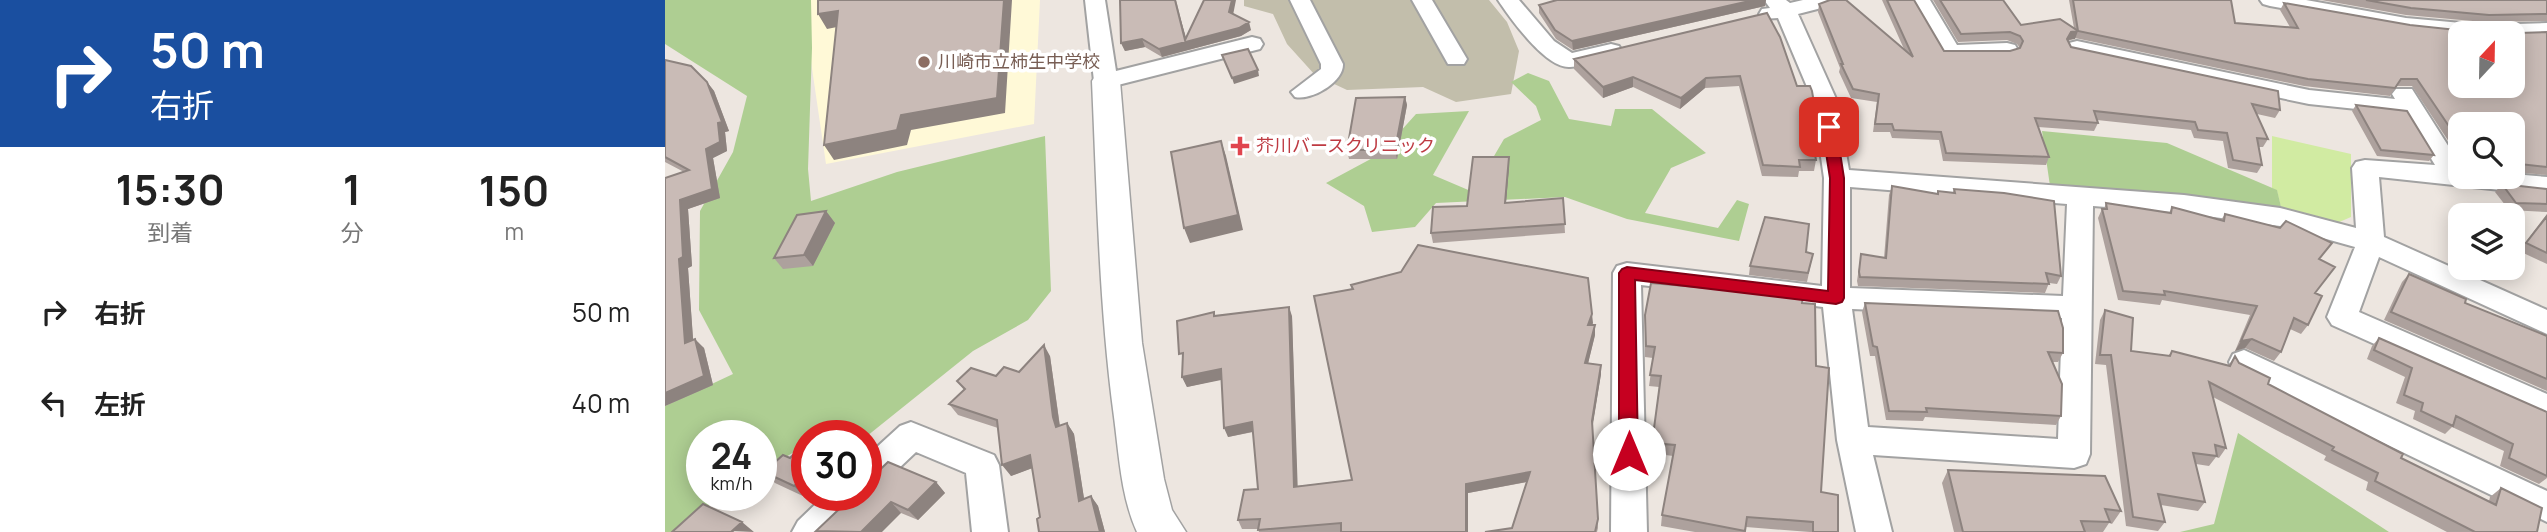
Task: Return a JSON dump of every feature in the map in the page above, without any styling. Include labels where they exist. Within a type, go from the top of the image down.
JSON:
[{"type":"street","points":[[1095,0],[1106,80],[1123,343],[1143,479],[1153,519],[1164,532]]},
{"type":"street","points":[[1300,0],[1332,64],[1332,71],[1303,92]]},
{"type":"street","points":[[1422,0],[1456,59]]},
{"type":"street","points":[[1745,20],[1780,5],[1830,0]]},
{"type":"street","points":[[1920,0],[1950,52],[2007,50]]},
{"type":"street","points":[[2270,0],[2406,24],[2484,32],[2547,30]]},
{"type":"street","points":[[2395,0],[2406,24]]},
{"type":"street","points":[[1513,5],[1544,3]]},
{"type":"street","points":[[1513,5],[1546,46],[1568,61],[1636,46]]},
{"type":"street","points":[[1780,5],[1825,101],[1837,178],[1836,298],[1853,440],[1874,532]]},
{"type":"street","points":[[1106,80],[1251,44]]},
{"type":"street","points":[[2077,48],[2309,97],[2409,101],[2448,160]]},
{"type":"street","points":[[2448,175],[2365,168],[2371,242],[2342,317],[2547,408]]},
{"type":"street","points":[[1837,178],[2184,204],[2280,217],[2371,242],[2547,323]]},
{"type":"street","points":[[2525,184],[2547,186]]},
{"type":"street","points":[[1853,440],[2074,454],[2080,197]]},
{"type":"street","points":[[1629,532],[1627,273],[1836,298],[2079,308]]},
{"type":"street","points":[[2244,362],[2547,507]]},
{"type":"street","points":[[882,463],[911,436],[982,465],[990,532]]},
{"type":"street","points":[[810,532],[832,511]]},
{"type":"shaded area","name":"川崎市立柿生中学校","points":[[802,0],[1040,0],[1034,124],[826,164]]},
{"type":"shaded area","points":[[1244,0],[1489,0],[1507,22],[1519,51],[1511,94],[1456,102],[1423,87],[1347,90],[1315,75],[1287,44],[1273,14],[1244,6]]},
{"type":"green space","points":[[665,0],[811,0],[808,169],[811,201],[897,172],[1045,136],[1051,291],[1028,320],[973,351],[882,424],[882,420],[791,420],[791,454],[777,462],[777,420],[686,420],[686,511],[702,511],[675,532],[665,532],[665,406],[733,374],[699,310],[700,211],[733,152],[747,96],[665,44]]},
{"type":"green space","points":[[1528,73],[1549,81],[1569,119],[1611,126],[1615,109],[1652,109],[1706,153],[1671,168],[1645,213],[1718,228],[1737,200],[1749,204],[1739,241],[1627,219],[1565,197],[1436,203],[1415,227],[1372,232],[1364,206],[1326,183],[1380,154],[1416,114],[1469,111],[1433,175],[1473,192],[1504,139],[1541,120],[1536,106],[1511,82]]},
{"type":"green space","points":[[2042,131],[2167,143],[2277,190],[2282,211],[2050,186]]},
{"type":"green space","points":[[2272,136],[2351,154],[2351,217],[2337,223],[2282,211],[2277,191],[2272,188]]},
{"type":"green space","points":[[2238,433],[2389,532],[2180,532],[2214,524]]},
{"type":"building","name":"川崎市立柿生中学校","points":[[818,0],[1004,0],[997,98],[901,115],[897,130],[824,145],[838,11],[818,14]]},
{"type":"building","points":[[1120,0],[1175,0],[1185,40],[1204,0],[1232,0],[1229,12],[1249,22],[1239,28],[1159,49],[1142,39],[1121,43]]},
{"type":"building","points":[[1557,0],[1754,0],[1572,41],[1555,30],[1539,5]]},
{"type":"building","points":[[1830,0],[1846,0],[1913,57],[1887,0],[1914,0],[1944,51],[2010,51],[2020,48],[2023,41],[2020,36],[2010,32],[1961,34],[1940,0],[2003,0],[2021,25],[2060,19],[2078,31],[2071,32],[2067,39],[2071,47],[2278,91],[2280,110],[2252,104],[2268,139],[2257,138],[2262,165],[2233,160],[2227,133],[2198,130],[2195,122],[2094,111],[2098,123],[2035,118],[2049,157],[1946,153],[1941,132],[1894,130],[1892,124],[1875,124],[1879,94],[1853,89],[1819,4]]},
{"type":"building","points":[[2073,0],[2231,0],[2235,23],[2298,28],[2284,3],[2448,29],[2448,98],[2525,98],[2525,33],[2547,32],[2547,167],[2525,165],[2525,112],[2448,112],[2448,125],[2417,79],[2401,79],[2395,88],[2308,79],[2078,31]]},
{"type":"building","points":[[2366,0],[2547,0],[2547,14],[2489,15],[2411,8]]},
{"type":"building","points":[[1767,13],[1780,37],[1797,86],[1810,86],[1812,91],[1817,121],[1810,121],[1816,142],[1813,142],[1816,160],[1799,160],[1800,167],[1763,165],[1740,76],[1706,78],[1681,98],[1633,77],[1603,87],[1574,59]]},
{"type":"building","points":[[1248,49],[1258,70],[1232,78],[1222,55]]},
{"type":"building","points":[[665,60],[691,66],[707,82],[722,122],[718,123],[720,142],[706,149],[712,189],[680,200],[683,257],[679,259],[685,343],[695,339],[704,376],[665,393],[665,178],[689,170],[665,157]]},
{"type":"building","points":[[1405,97],[1395,150],[1347,150],[1356,98]]},
{"type":"building","points":[[2356,105],[2407,111],[2434,155],[2381,150]]},
{"type":"building","points":[[1221,141],[1238,215],[1184,228],[1171,152]]},
{"type":"building","points":[[1473,157],[1509,157],[1505,203],[1563,198],[1565,224],[1431,233],[1433,207],[1467,206]]},
{"type":"building","points":[[1892,186],[1938,194],[1938,191],[1955,193],[1954,189],[2054,201],[2061,276],[2046,273],[2049,284],[1860,277],[1861,254],[1886,258]]},
{"type":"building","points":[[2525,187],[2547,189],[2547,204],[2516,203],[2506,189],[2525,189]]},
{"type":"building","points":[[2106,203],[2171,213],[2172,207],[2224,221],[2225,214],[2280,228],[2286,221],[2332,243],[2319,259],[2335,267],[2315,293],[2322,296],[2308,325],[2294,318],[2281,352],[2252,339],[2241,341],[2257,306],[2164,291],[2165,295],[2123,291],[2102,209],[2107,209]]},
{"type":"building","points":[[826,211],[804,255],[774,258],[797,215]]},
{"type":"building","points":[[2547,216],[2547,253],[2526,243]]},
{"type":"building","points":[[1765,217],[1809,224],[1806,252],[1813,254],[1808,273],[1750,266]]},
{"type":"building","points":[[1418,245],[1588,278],[1592,314],[1588,325],[1595,325],[1585,363],[1601,365],[1592,421],[1598,519],[1595,532],[1485,532],[1512,528],[1530,472],[1466,484],[1466,532],[1341,532],[1341,523],[1258,530],[1260,519],[1238,520],[1244,490],[1258,489],[1252,422],[1224,428],[1221,369],[1182,377],[1183,353],[1179,354],[1177,321],[1214,312],[1214,316],[1289,307],[1294,487],[1352,480],[1314,296],[1353,289],[1351,285],[1401,272]]},
{"type":"building","points":[[2409,274],[2466,299],[2465,303],[2547,336],[2547,379],[2391,312]]},
{"type":"building","points":[[1651,283],[1803,296],[1802,303],[1815,304],[1816,366],[1829,368],[1821,492],[1838,495],[1838,532],[1813,532],[1813,522],[1747,517],[1745,531],[1662,515],[1675,445],[1652,443],[1661,376],[1650,375],[1655,347],[1646,346],[1645,315]]},
{"type":"building","points":[[1865,303],[2058,311],[2063,328],[2063,353],[2048,352],[2062,384],[2061,416],[1926,408],[1927,412],[1889,411],[1877,347],[1873,346]]},
{"type":"building","points":[[2105,310],[2133,318],[2131,351],[2170,356],[2172,351],[2230,366],[2235,356],[2239,363],[2270,378],[2268,384],[2403,454],[2401,458],[2496,505],[2501,488],[2542,508],[2537,532],[2475,532],[2375,481],[2378,473],[2332,450],[2334,447],[2209,382],[2226,448],[2215,445],[2217,456],[2193,453],[2205,502],[2158,494],[2165,522],[2133,517],[2111,355],[2100,355]]},
{"type":"building","points":[[2379,338],[2547,412],[2547,476],[2509,458],[2513,444],[2456,416],[2453,426],[2421,411],[2423,403],[2404,395],[2412,368],[2374,350]]},
{"type":"building","points":[[1044,345],[1053,417],[1056,427],[1067,423],[1079,501],[1091,496],[1100,532],[1039,532],[1037,519],[1040,517],[1030,455],[1002,465],[997,420],[949,404],[965,389],[957,381],[971,368],[996,376],[1004,367],[1019,372]]},
{"type":"building","points":[[783,455],[790,458],[791,485],[777,478],[777,460]]},
{"type":"building","points":[[888,462],[936,482],[908,510],[891,502],[882,511],[882,468]]},
{"type":"building","points":[[1948,470],[2105,476],[2121,511],[2105,509],[2110,522],[2081,521],[2085,532],[1963,532]]},
{"type":"building","points":[[695,511],[718,511],[742,522],[733,532],[672,532]]},
{"type":"building","points":[[837,511],[882,511],[861,532],[816,531]]},
{"type":"place","name":"川崎市立柿生中学校","points":[[924,62]]},
{"type":"place","name":"芥川バースクリニック","points":[[1240,146]]},
{"type":"route","points":[[1629,454],[1627,273],[1836,298],[1837,178],[1829,127]]}]
